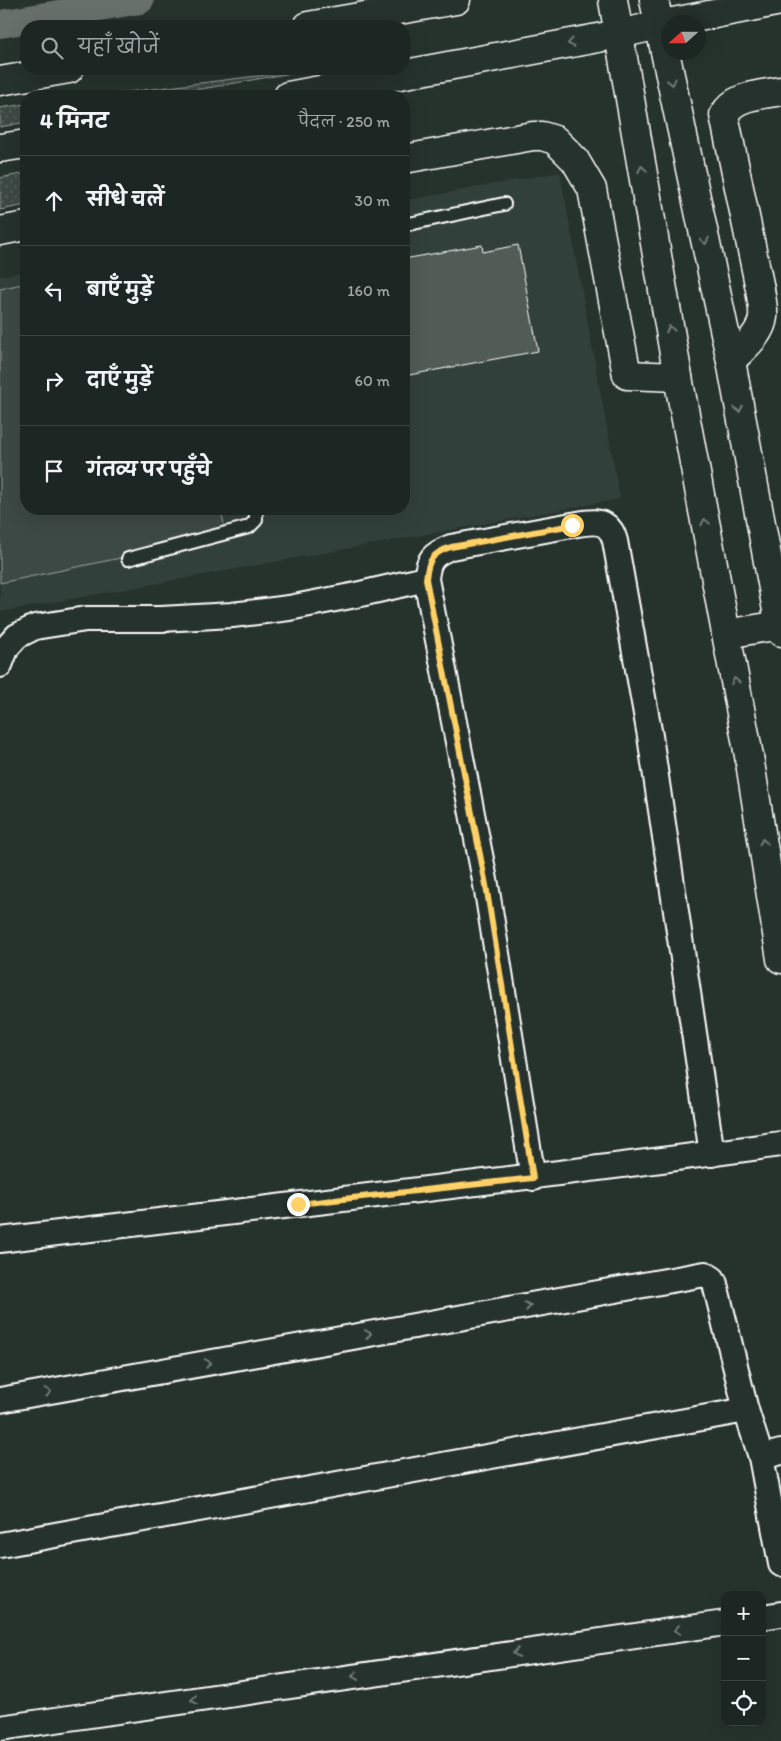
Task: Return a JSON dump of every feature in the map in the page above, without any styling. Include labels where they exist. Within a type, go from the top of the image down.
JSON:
[{"type":"street","points":[[342,20],[456,0]]},
{"type":"street","points":[[613,0],[678,377],[750,756],[781,959]]},
{"type":"street","points":[[685,15],[781,1]]},
{"type":"street","points":[[410,73],[619,34],[661,19]]},
{"type":"street","points":[[672,60],[780,628],[726,634]]},
{"type":"street","points":[[0,81],[34,75]]},
{"type":"street","points":[[320,90],[400,75]]},
{"type":"street","points":[[730,361],[755,336],[761,326],[763,315],[760,289],[724,115],[733,103],[742,99],[781,91]]},
{"type":"street","points":[[410,158],[533,136],[542,136],[555,140],[575,160],[592,189],[627,375],[678,377]]},
{"type":"street","points":[[0,148],[20,145]]},
{"type":"street","points":[[0,231],[20,227]]},
{"type":"street","points":[[533,1178],[486,885],[426,579],[427,568],[432,558],[439,552],[451,547],[592,522],[603,524],[610,530],[615,541],[650,736],[712,1154]]},
{"type":"street","points":[[0,665],[7,647],[17,636],[35,627],[86,619],[161,619],[270,611],[356,595],[426,579]]},
{"type":"street","points":[[0,1240],[533,1178],[781,1144]]},
{"type":"street","points":[[0,1400],[705,1274],[713,1279],[715,1284],[746,1410],[771,1454],[781,1564]]},
{"type":"street","points":[[0,1545],[746,1410]]},
{"type":"street","points":[[766,1616],[781,1614]]},
{"type":"street","points":[[0,1728],[721,1623]]},
{"type":"lane","points":[[410,225],[504,204]]},
{"type":"lane","points":[[128,559],[249,527],[256,520],[256,515]]},
{"type":"shaded area","points":[[265,75],[280,75],[196,90],[144,90]]},
{"type":"shaded area","points":[[20,105],[20,123],[0,127],[0,108]]},
{"type":"shaded area","points":[[560,172],[620,499],[0,612],[0,276],[20,272],[20,515],[410,515],[410,200]]},
{"type":"shaded area","points":[[20,174],[20,206],[0,210],[0,178]]},
{"type":"shaded area","points":[[20,284],[20,515],[222,515],[226,536],[0,583],[0,289]]},
{"type":"building","points":[[482,245],[483,252],[518,245],[538,351],[410,375],[410,258]]},
{"type":"waterway","points":[[23,20],[140,0]]},
{"type":"waterway","points":[[0,24],[20,21]]},
{"type":"route","points":[[298,1204],[533,1178],[486,885],[426,579],[427,568],[432,558],[439,552],[451,547],[572,525]]}]
